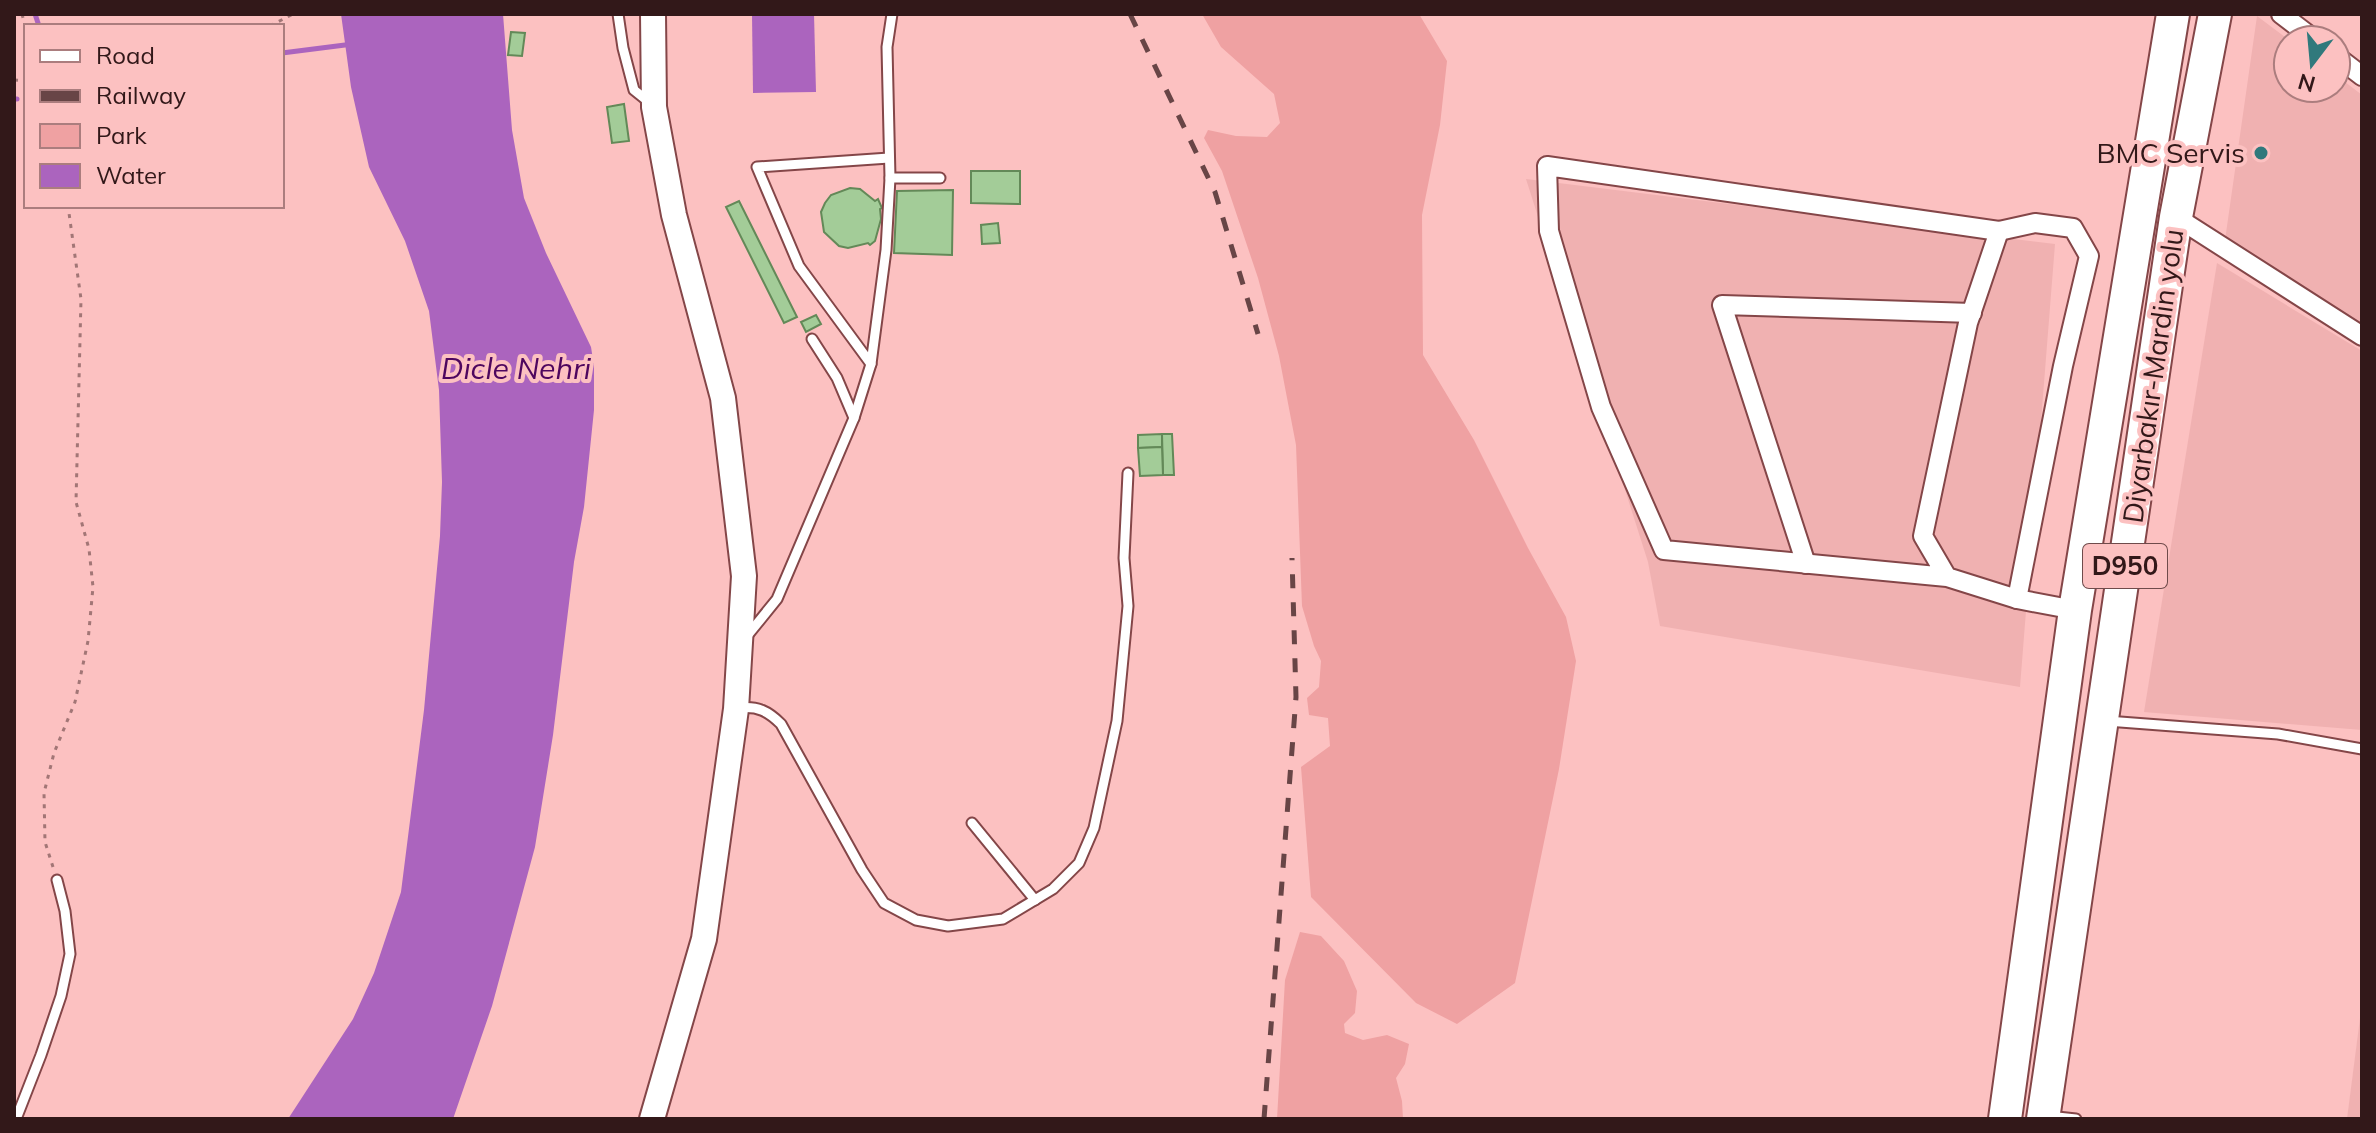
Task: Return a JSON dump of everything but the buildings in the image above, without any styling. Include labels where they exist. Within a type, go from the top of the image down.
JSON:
[{"type":"highway","name":"Diyarbakır-Mardin yolu","points":[[2005,1119],[2075,610],[2173,14]]},
{"type":"highway","name":"Diyarbakır-Mardin yolu","points":[[2054,1118],[2102,721],[2176,217],[2215,14]]},
{"type":"street","points":[[652,1119],[704,939],[736,709],[744,576],[723,398],[674,215],[654,107],[653,14]]},
{"type":"street","points":[[2017,599],[2063,366],[2089,256],[2073,228],[2035,223],[1999,231],[1547,166],[1549,231],[1601,407],[1664,550],[1947,577],[2017,599],[2075,610]]},
{"type":"street","points":[[2176,217],[2362,336]]},
{"type":"street","points":[[1947,577],[1923,536],[1972,313],[1999,231]]},
{"type":"street","points":[[1806,564],[1722,305],[1972,313]]},
{"type":"lane","points":[[618,14],[634,90],[654,107]]},
{"type":"lane","points":[[740,645],[777,599],[854,418],[871,364],[886,250],[890,178],[887,47],[892,14]]},
{"type":"lane","points":[[871,364],[799,266],[757,167],[889,158]]},
{"type":"lane","points":[[890,178],[940,178]]},
{"type":"lane","points":[[812,339],[837,378],[854,418]]},
{"type":"lane","points":[[736,709],[751,707],[769,712],[781,724],[862,870],[884,903],[916,920],[948,926],[1003,919],[1035,900],[1053,889],[1079,863],[1094,828],[1117,721],[1127,623],[1124,558],[1128,473]]},
{"type":"lane","points":[[2102,721],[2278,734],[2362,749]]},
{"type":"lane","points":[[972,823],[1035,900]]},
{"type":"lane","points":[[16,1119],[61,996],[70,954],[65,911],[57,880]]},
{"type":"path","points":[[274,24],[293,14]]},
{"type":"path","points":[[57,880],[45,842],[44,793],[54,753],[75,702],[88,641],[93,587],[89,549],[76,502],[81,299],[68,208]]},
{"type":"shaded area","points":[[2257,16],[2272,27],[2272,104],[2352,104],[2352,87],[2362,95],[2362,327],[2225,240]]},
{"type":"shaded area","points":[[1526,179],[2055,244],[2020,687],[1660,626],[1648,562]]},
{"type":"shaded area","points":[[2217,263],[2362,351],[2362,730],[2144,712]]},
{"type":"shaded area","points":[[2362,1003],[2362,1119],[2347,1119]]},
{"type":"green space","points":[[1202,14],[1419,14],[1447,61],[1440,125],[1422,215],[1423,355],[1474,440],[1566,617],[1576,661],[1559,769],[1515,983],[1457,1024],[1416,1003],[1311,897],[1301,767],[1330,746],[1328,718],[1309,715],[1307,698],[1319,687],[1321,661],[1302,606],[1296,445],[1279,356],[1258,278],[1222,171],[1204,138],[1208,130],[1236,136],[1267,137],[1280,123],[1274,94],[1221,47]]},
{"type":"green space","points":[[1300,932],[1321,936],[1344,961],[1357,991],[1355,1013],[1344,1024],[1345,1033],[1363,1040],[1387,1035],[1409,1044],[1405,1064],[1396,1078],[1403,1119],[1277,1119],[1285,980]]},
{"type":"water","name":"Dicle Nehri","points":[[341,14],[503,14],[512,130],[524,198],[546,253],[591,347],[594,366],[594,410],[584,507],[535,847],[492,1006],[453,1119],[288,1119],[353,1019],[374,973],[401,892],[424,710],[440,536],[439,390],[429,311],[405,241],[369,167],[351,87]]},
{"type":"water","points":[[752,14],[814,14],[816,92],[753,93]]},
{"type":"waterway","points":[[35,14],[38,24]]},
{"type":"waterway","points":[[284,53],[345,45]]},
{"type":"railway","points":[[1130,14],[1215,192],[1258,334]]},
{"type":"railway","points":[[1264,1119],[1296,697],[1292,558]]},
{"type":"place","name":"BMC Servis","points":[[2261,153]]}]
